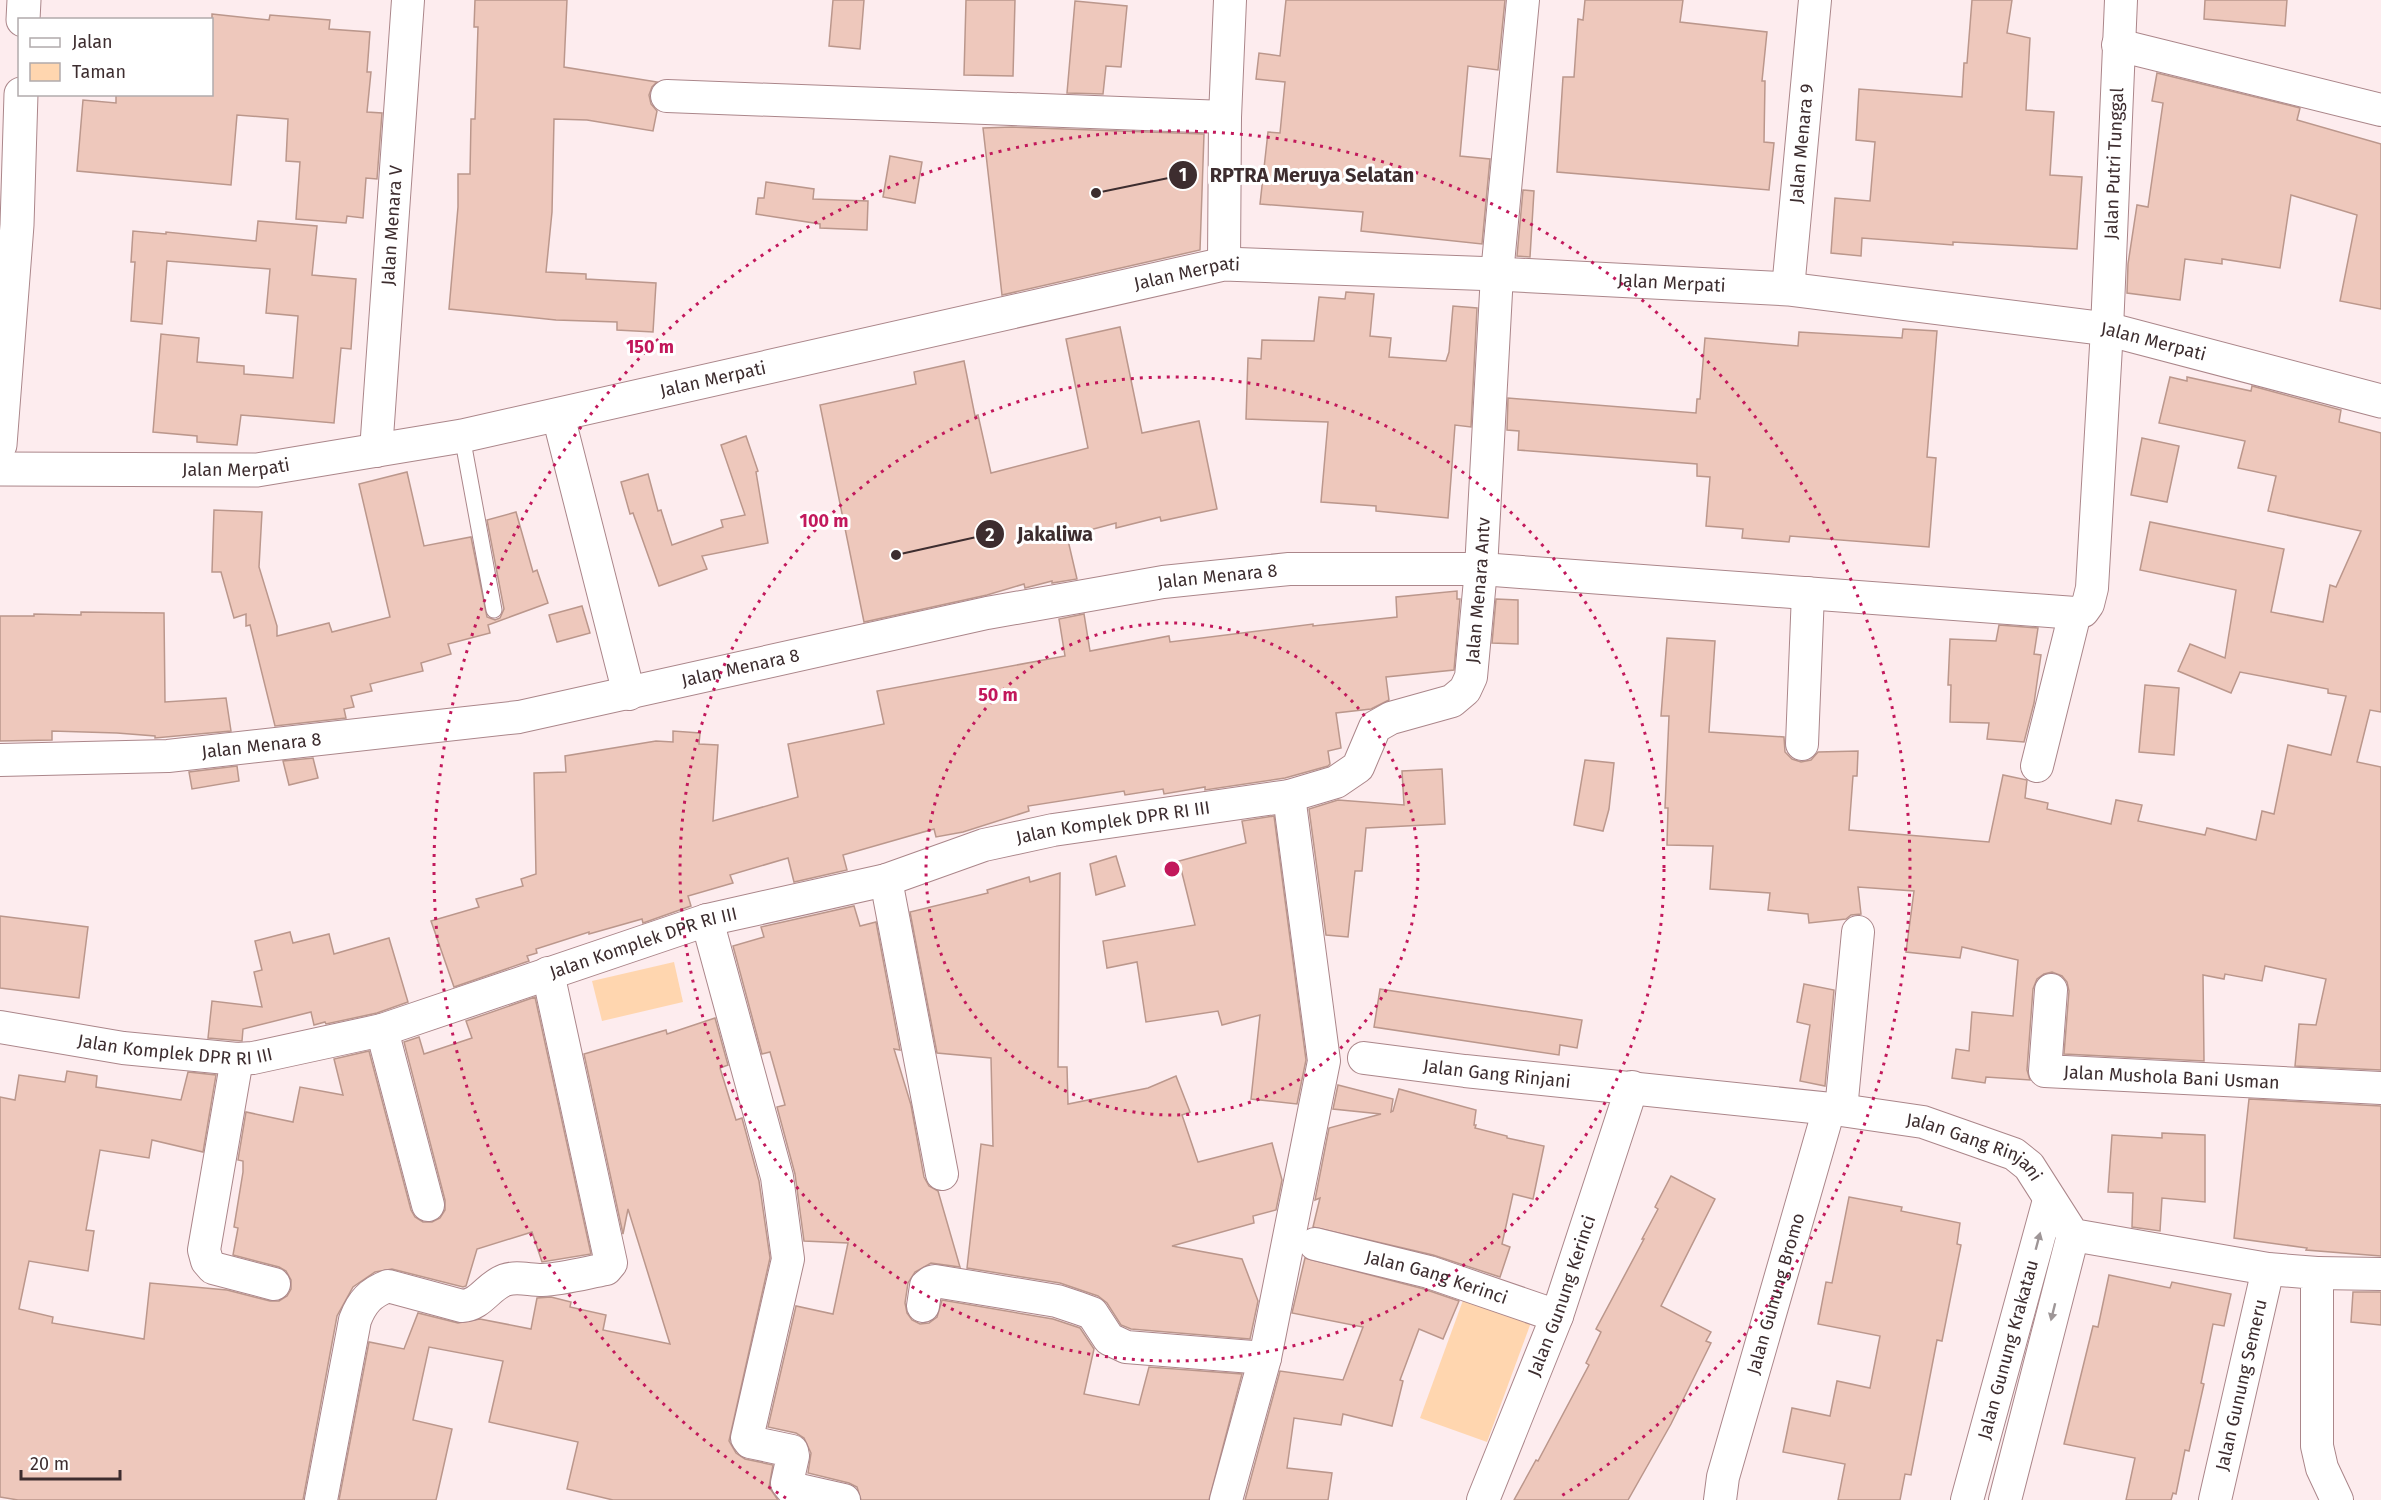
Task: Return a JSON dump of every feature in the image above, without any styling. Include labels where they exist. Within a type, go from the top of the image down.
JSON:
[{"type":"street","points":[[23,18],[24,0]]},
{"type":"street","name":"Jalan Menara V","points":[[376,451],[408,0]]},
{"type":"street","points":[[1224,264],[1224,117],[1230,0]]},
{"type":"street","name":"Jalan Menara Antv","points":[[1289,796],[1336,782],[1358,767],[1375,727],[1391,718],[1452,701],[1465,690],[1471,677],[1481,569],[1497,274],[1523,0]]},
{"type":"street","name":"Jalan Menara 9","points":[[1788,289],[1815,0]]},
{"type":"street","name":"Jalan Putri Tunggal","points":[[2075,613],[2083,611],[2088,604],[2092,588],[2107,329],[2121,0]]},
{"type":"street","points":[[2118,45],[2381,110]]},
{"type":"street","points":[[0,445],[9,224],[10,127],[20,96]]},
{"type":"street","points":[[667,96],[1224,117]]},
{"type":"street","name":"Jalan Merpati","points":[[0,469],[257,470],[376,451],[462,436],[1224,264],[1497,274],[1788,289],[2107,329],[2381,401]]},
{"type":"street","points":[[558,414],[629,694]]},
{"type":"street","name":"Jalan Menara 8","points":[[0,760],[168,756],[519,717],[987,613],[1163,582],[1288,569],[1481,569],[2075,613]]},
{"type":"street","points":[[1802,744],[1808,593]]},
{"type":"street","points":[[2037,766],[2075,613]]},
{"type":"street","points":[[1226,1500],[1265,1358],[1324,1061],[1289,796]]},
{"type":"street","name":"Jalan Komplek DPR RI III","points":[[0,1027],[123,1048],[237,1059],[253,1058],[382,1030],[707,920],[886,880],[984,845],[1053,830],[1289,796]]},
{"type":"street","points":[[886,880],[942,1174]]},
{"type":"street","points":[[707,920],[777,1178],[788,1259],[747,1438],[750,1442],[792,1451],[787,1483],[791,1488],[844,1500]]},
{"type":"street","name":"Jalan Gunung Bromo","points":[[1717,1492],[1835,1109],[1858,932]]},
{"type":"street","points":[[321,1500],[355,1320],[360,1306],[369,1296],[388,1286],[462,1306],[469,1305],[503,1281],[516,1278],[543,1280],[610,1267],[611,1263],[548,973]]},
{"type":"street","name":"Jalan Mushola Bani Usman","points":[[2051,990],[2045,1071],[2381,1088]]},
{"type":"street","points":[[382,1030],[428,1205]]},
{"type":"street","name":"Jalan Gang Rinjani","points":[[1364,1058],[1465,1071],[1835,1109],[1923,1122],[2014,1154],[2029,1166],[2073,1235]]},
{"type":"street","points":[[237,1059],[204,1250],[207,1261],[213,1268],[274,1284]]},
{"type":"street","name":"Jalan Gunung Kerinci","points":[[1482,1500],[1557,1316],[1632,1087]]},
{"type":"street","name":"Jalan Gunung Krakatau","points":[[1967,1500],[2049,1200]]},
{"type":"street","points":[[2073,1235],[2268,1269],[2381,1274]]},
{"type":"street","name":"Jalan Gunung Krakatau","points":[[2005,1500],[2073,1235]]},
{"type":"street","name":"Jalan Gang Kerinci","points":[[1315,1244],[1429,1272],[1557,1316]]},
{"type":"street","name":"Jalan Gunung Semeru","points":[[2215,1500],[2268,1269]]},
{"type":"street","points":[[2318,1273],[2318,1446],[2322,1468],[2337,1500]]},
{"type":"street","points":[[923,1306],[926,1286],[935,1281],[1057,1301],[1078,1308],[1092,1313],[1109,1340],[1126,1347],[1265,1358]]},
{"type":"lane","points":[[462,436],[494,610]]},
{"type":"green space","points":[[674,962],[683,1002],[602,1021],[592,981]]},
{"type":"green space","points":[[1466,1292],[1533,1317],[1487,1442],[1420,1418]]},
{"type":"building","points":[[475,0],[567,0],[564,67],[657,82],[649,95],[651,104],[657,111],[653,131],[587,120],[554,119],[552,212],[546,272],[586,274],[586,279],[656,283],[653,332],[617,330],[617,322],[556,320],[449,309],[458,207],[458,174],[470,174],[471,119],[475,119],[478,27],[474,27]]},
{"type":"building","points":[[833,0],[864,0],[860,49],[829,46]]},
{"type":"building","points":[[966,0],[1015,0],[1013,76],[964,75]]},
{"type":"building","points":[[1286,0],[1505,0],[1498,70],[1468,66],[1460,156],[1490,159],[1482,244],[1361,231],[1363,212],[1260,204],[1268,132],[1280,133],[1285,82],[1256,79],[1259,53],[1280,56]]},
{"type":"building","points":[[1585,0],[1683,0],[1680,22],[1767,32],[1762,81],[1765,81],[1764,142],[1774,143],[1769,190],[1557,172],[1563,77],[1574,77],[1578,19],[1583,20]]},
{"type":"building","points":[[1972,0],[2012,0],[2007,33],[2030,38],[2026,110],[2054,112],[2050,175],[2082,177],[2077,249],[1953,242],[1953,245],[1862,238],[1861,256],[1831,253],[1835,198],[1870,201],[1875,142],[1856,140],[1859,89],[1962,97]]},
{"type":"building","points":[[2205,0],[2287,0],[2285,26],[2204,19]]},
{"type":"building","points":[[1075,1],[1127,6],[1121,67],[1106,66],[1103,94],[1067,93]]},
{"type":"building","points":[[212,14],[269,20],[270,15],[330,20],[329,29],[370,32],[367,72],[371,72],[367,112],[382,113],[377,179],[366,178],[363,218],[347,216],[346,223],[296,219],[300,162],[286,161],[288,119],[237,115],[231,185],[77,171],[83,100],[116,103],[116,96],[213,96]]},
{"type":"building","points":[[2157,73],[2300,108],[2297,120],[2381,144],[2381,309],[2340,301],[2357,215],[2291,195],[2280,268],[2222,259],[2222,264],[2185,259],[2180,300],[2127,293],[2128,264],[2137,205],[2148,207],[2163,103],[2152,101]]},
{"type":"building","points":[[983,128],[1204,134],[1200,250],[1002,295]]},
{"type":"building","points":[[890,156],[922,162],[915,203],[883,197]]},
{"type":"building","points":[[766,182],[814,189],[813,199],[868,201],[867,230],[820,228],[820,224],[756,214],[758,198],[764,198]]},
{"type":"building","points":[[1523,190],[1534,191],[1530,257],[1517,256]]},
{"type":"building","points":[[258,221],[317,226],[312,275],[356,279],[351,349],[341,348],[334,423],[241,415],[237,445],[197,442],[197,436],[153,432],[161,334],[199,338],[197,362],[244,366],[244,374],[293,378],[298,316],[266,313],[270,269],[167,261],[162,324],[131,321],[135,262],[131,262],[133,231],[256,241]]},
{"type":"building","points":[[1346,292],[1374,294],[1370,336],[1391,338],[1389,357],[1446,361],[1449,352],[1453,306],[1477,308],[1471,427],[1455,425],[1448,518],[1376,511],[1376,506],[1321,502],[1328,422],[1246,419],[1248,358],[1261,359],[1262,340],[1314,341],[1319,297],[1345,299]]},
{"type":"building","points":[[1120,327],[1142,433],[1199,421],[1217,509],[1161,521],[1160,517],[1116,528],[1116,523],[1067,536],[1077,579],[1052,583],[1052,581],[1025,588],[1024,584],[987,595],[864,622],[820,405],[916,384],[914,372],[964,361],[975,416],[978,415],[991,473],[1088,448],[1066,339]]},
{"type":"building","points":[[1903,329],[1937,331],[1927,457],[1936,458],[1929,547],[1790,536],[1789,542],[1742,538],[1743,529],[1706,526],[1710,477],[1697,476],[1697,464],[1518,450],[1519,431],[1507,430],[1508,398],[1696,413],[1697,399],[1700,399],[1705,338],[1798,346],[1799,332],[1902,338]]},
{"type":"building","points":[[2170,377],[2187,381],[2187,377],[2251,391],[2252,386],[2341,410],[2339,422],[2381,433],[2381,712],[2370,710],[2357,762],[2381,767],[2381,1070],[2295,1066],[2299,1024],[2316,1025],[2326,979],[2265,966],[2262,981],[2225,974],[2224,979],[2203,975],[2204,1061],[2064,1054],[2069,991],[2067,982],[2062,976],[2052,972],[2037,979],[2033,989],[2027,1070],[2030,1080],[1986,1077],[1985,1083],[1952,1078],[1956,1049],[1969,1051],[1972,1012],[2013,1016],[2018,960],[1962,947],[1960,958],[1906,952],[1914,891],[1858,887],[1861,914],[1851,915],[1846,919],[1809,923],[1808,914],[1768,910],[1770,893],[1710,889],[1713,846],[1667,845],[1668,808],[1665,808],[1669,716],[1661,716],[1667,638],[1715,641],[1709,732],[1784,737],[1785,752],[1792,759],[1801,762],[1811,760],[1818,752],[1858,751],[1857,776],[1853,776],[1849,830],[1989,842],[2003,775],[2027,780],[2025,798],[2048,803],[2047,809],[2111,824],[2116,800],[2142,805],[2138,821],[2205,835],[2207,828],[2256,840],[2262,811],[2274,814],[2288,745],[2331,755],[2346,696],[2328,693],[2328,689],[2240,672],[2231,693],[2178,671],[2190,644],[2225,658],[2236,590],[2140,570],[2150,522],[2284,549],[2271,612],[2323,622],[2330,585],[2336,587],[2361,531],[2268,511],[2276,476],[2238,468],[2245,441],[2159,423]]},
{"type":"building","points":[[746,436],[758,471],[756,472],[768,543],[702,556],[707,569],[659,586],[633,513],[630,514],[621,482],[648,474],[658,511],[661,510],[672,545],[723,527],[721,520],[745,515],[721,445]]},
{"type":"building","points":[[2142,438],[2179,446],[2167,502],[2131,495]]},
{"type":"building","points":[[407,472],[424,546],[471,537],[487,617],[495,620],[500,618],[504,609],[487,520],[516,512],[533,572],[537,570],[548,603],[488,625],[490,633],[448,644],[451,654],[421,663],[423,671],[370,684],[372,691],[351,696],[354,707],[344,709],[346,718],[275,726],[250,625],[246,626],[246,614],[234,618],[221,572],[212,572],[214,510],[262,512],[259,567],[277,626],[277,636],[329,623],[332,632],[390,617],[359,484]]},
{"type":"building","points":[[1457,591],[1457,599],[1460,599],[1454,670],[1386,677],[1389,700],[1371,709],[1336,713],[1341,748],[1328,751],[1330,764],[1328,766],[1285,778],[1205,790],[1205,787],[1164,794],[1163,789],[1125,795],[1124,791],[1028,806],[1029,811],[963,832],[936,837],[934,829],[843,855],[847,870],[794,882],[788,858],[730,875],[733,883],[688,896],[691,906],[643,923],[642,919],[589,934],[589,932],[536,949],[537,953],[527,956],[529,961],[454,987],[431,921],[479,907],[476,899],[523,886],[521,879],[536,874],[534,773],[566,772],[565,756],[656,741],[673,742],[673,731],[700,733],[699,744],[718,745],[713,821],[798,797],[788,744],[884,724],[877,691],[1065,656],[1059,619],[1084,614],[1090,651],[1169,636],[1170,642],[1313,624],[1313,626],[1397,617],[1396,597]]},
{"type":"building","points":[[1496,599],[1518,600],[1518,644],[1492,643]]},
{"type":"building","points":[[582,606],[590,633],[557,642],[549,615]]},
{"type":"building","points":[[81,612],[164,613],[165,702],[226,698],[231,731],[155,738],[155,736],[117,733],[52,731],[52,740],[0,741],[0,616],[81,615]]},
{"type":"building","points":[[1999,625],[2038,628],[2034,654],[2041,655],[2034,703],[2024,742],[1987,739],[1989,723],[1950,722],[1951,685],[1948,685],[1950,639],[1996,641]]},
{"type":"building","points":[[2145,685],[2179,688],[2174,755],[2139,752]]},
{"type":"building","points":[[313,758],[318,778],[289,785],[283,761]]},
{"type":"building","points":[[1585,760],[1614,763],[1609,809],[1603,831],[1574,825]]},
{"type":"building","points":[[237,766],[239,781],[192,789],[189,772]]},
{"type":"building","points":[[1442,769],[1445,824],[1366,828],[1362,871],[1355,871],[1348,937],[1326,935],[1309,809],[1338,800],[1404,805],[1402,771]]},
{"type":"building","points":[[1274,816],[1306,1060],[1297,1104],[1251,1099],[1260,1015],[1222,1025],[1218,1011],[1146,1022],[1137,962],[1107,968],[1103,941],[1195,925],[1179,861],[1246,843],[1242,821]]},
{"type":"building","points":[[1116,856],[1125,886],[1096,895],[1090,864]]},
{"type":"building","points":[[1060,873],[1058,1067],[1067,1067],[1068,1104],[1148,1088],[1176,1076],[1190,1112],[1182,1115],[1198,1162],[1272,1143],[1282,1180],[1276,1210],[1253,1216],[1254,1223],[1172,1246],[1242,1259],[1258,1301],[1250,1339],[1131,1329],[1121,1325],[1107,1303],[1098,1296],[1060,1283],[967,1268],[981,1144],[993,1146],[991,1058],[937,1053],[910,912],[988,893],[987,890],[1029,877],[1030,882]]},
{"type":"building","points":[[854,906],[860,926],[876,922],[900,1050],[894,1049],[911,1105],[924,1177],[929,1186],[938,1191],[960,1267],[931,1263],[915,1272],[908,1283],[905,1303],[907,1313],[912,1320],[920,1324],[929,1323],[937,1317],[942,1300],[1053,1319],[1080,1328],[1094,1349],[1084,1394],[1139,1405],[1149,1367],[1242,1374],[1209,1500],[861,1500],[857,1487],[808,1473],[811,1453],[804,1438],[796,1433],[768,1427],[796,1306],[833,1314],[848,1243],[804,1241],[795,1174],[777,1107],[785,1105],[770,1052],[762,1054],[733,946],[764,937],[761,927]]},
{"type":"building","points":[[0,916],[88,927],[79,998],[0,988]]},
{"type":"building","points":[[290,932],[293,943],[329,934],[334,954],[389,938],[408,1002],[377,1013],[326,1024],[325,1022],[314,1025],[311,1012],[243,1029],[242,1041],[208,1038],[212,1001],[262,1007],[254,972],[262,970],[255,941]]},
{"type":"building","points":[[1804,984],[1834,990],[1825,1086],[1800,1081],[1810,1025],[1797,1022]]},
{"type":"building","points":[[1380,989],[1582,1020],[1577,1048],[1560,1045],[1559,1055],[1374,1027]]},
{"type":"building","points":[[535,997],[591,1254],[542,1262],[532,1232],[477,1249],[466,1286],[463,1287],[392,1269],[375,1272],[353,1287],[337,1316],[303,1500],[18,1500],[0,1497],[0,1097],[15,1100],[19,1075],[65,1082],[67,1071],[97,1076],[96,1087],[181,1100],[188,1072],[216,1075],[203,1152],[152,1140],[149,1158],[100,1150],[86,1230],[94,1231],[88,1271],[29,1261],[19,1309],[53,1317],[52,1323],[144,1339],[150,1283],[227,1290],[270,1301],[279,1301],[287,1296],[291,1289],[291,1280],[286,1271],[279,1267],[233,1255],[238,1228],[234,1227],[243,1172],[243,1161],[238,1160],[246,1112],[293,1122],[300,1087],[343,1095],[334,1059],[369,1051],[411,1210],[415,1217],[423,1222],[432,1222],[440,1218],[445,1210],[445,1200],[404,1042],[419,1037],[424,1054],[472,1038],[466,1021]]},
{"type":"building","points":[[715,1018],[728,1065],[720,1068],[736,1120],[742,1118],[759,1181],[770,1258],[729,1441],[736,1453],[745,1459],[773,1465],[769,1487],[778,1500],[613,1500],[567,1489],[578,1442],[489,1422],[503,1361],[429,1347],[413,1420],[452,1429],[436,1500],[339,1500],[369,1342],[404,1349],[418,1313],[458,1323],[480,1319],[531,1329],[537,1298],[551,1297],[571,1302],[570,1307],[606,1315],[603,1330],[670,1344],[628,1209],[623,1234],[584,1054],[666,1030],[667,1034]]},
{"type":"building","points":[[1338,1085],[1393,1099],[1391,1112],[1399,1089],[1476,1110],[1475,1128],[1544,1146],[1533,1199],[1513,1194],[1502,1244],[1510,1247],[1500,1277],[1433,1255],[1313,1227],[1320,1198],[1315,1200],[1329,1128],[1381,1114],[1333,1109]]},
{"type":"building","points":[[2249,1099],[2381,1106],[2381,1256],[2306,1250],[2307,1248],[2234,1238]]},
{"type":"building","points":[[2162,1133],[2205,1135],[2205,1202],[2162,1198],[2160,1231],[2132,1227],[2133,1193],[2108,1192],[2112,1135],[2162,1138]]},
{"type":"building","points":[[1671,1176],[1715,1199],[1661,1306],[1711,1332],[1706,1341],[1711,1343],[1671,1424],[1628,1500],[1514,1500],[1536,1460],[1538,1461],[1589,1365],[1586,1363],[1601,1332],[1596,1329],[1644,1239],[1642,1239],[1658,1209],[1655,1207]]},
{"type":"building","points":[[1849,1197],[1902,1207],[1901,1211],[1960,1223],[1957,1244],[1961,1245],[1942,1341],[1937,1340],[1911,1475],[1905,1474],[1900,1500],[1838,1500],[1845,1464],[1783,1452],[1792,1408],[1830,1416],[1837,1381],[1870,1388],[1880,1336],[1818,1324],[1826,1282],[1832,1283]]},
{"type":"building","points":[[1305,1258],[1424,1289],[1459,1301],[1443,1339],[1419,1329],[1400,1380],[1403,1381],[1392,1426],[1343,1414],[1341,1425],[1294,1418],[1287,1468],[1332,1473],[1328,1500],[1245,1500],[1280,1371],[1343,1380],[1363,1327],[1292,1313]]},
{"type":"building","points":[[2109,1275],[2170,1288],[2172,1282],[2231,1294],[2224,1326],[2213,1324],[2201,1383],[2204,1384],[2189,1451],[2185,1450],[2176,1494],[2173,1493],[2171,1500],[2126,1500],[2135,1458],[2064,1444],[2093,1326],[2098,1327]]},
{"type":"building","points":[[2353,1292],[2381,1292],[2381,1325],[2351,1322]]},
{"type":"place","name":"RPTRA Meruya Selatan","points":[[1096,193]]},
{"type":"place","name":"Jakaliwa","points":[[896,555]]}]
